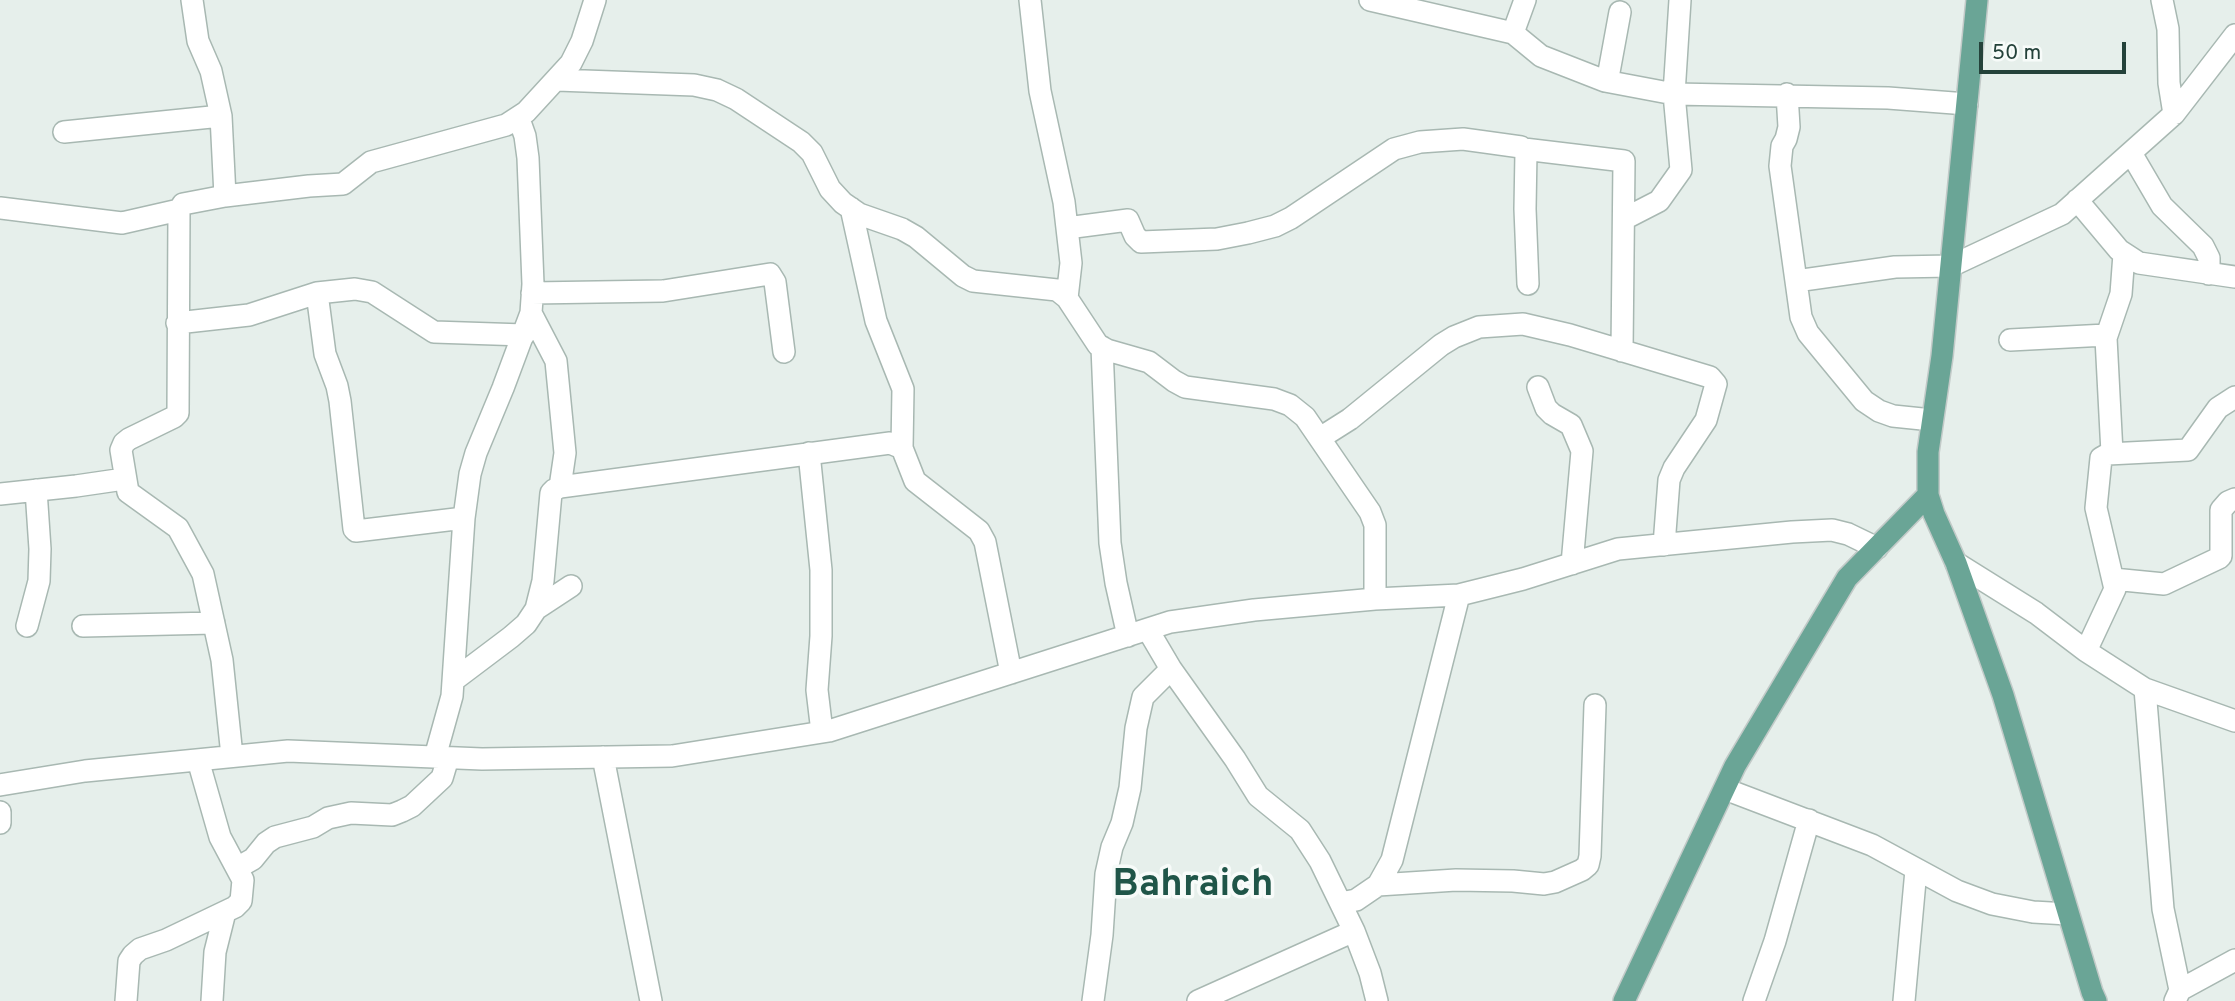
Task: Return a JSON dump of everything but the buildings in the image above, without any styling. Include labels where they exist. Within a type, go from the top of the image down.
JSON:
[{"type":"main road","points":[[1977,0],[1942,356],[1928,452],[1928,495],[1956,563],[2003,695],[2096,1001]]},
{"type":"main road","points":[[1624,1001],[1735,766],[1847,578],[1928,495]]},
{"type":"street","points":[[192,0],[198,41],[211,71],[221,117],[225,196]]},
{"type":"street","points":[[0,208],[122,223],[178,210],[183,204],[225,196],[343,184],[371,162],[506,125],[519,119],[571,62],[595,0]]},
{"type":"street","points":[[1030,0],[1040,91],[1064,202],[1071,262],[1067,298]]},
{"type":"street","points":[[1370,0],[1513,33],[1541,56],[1605,81],[1674,94],[1787,94],[1967,104]]},
{"type":"street","points":[[1513,33],[1525,0]]},
{"type":"street","points":[[1624,219],[1659,201],[1681,170],[1674,94],[1680,0]]},
{"type":"street","points":[[2162,0],[2168,29],[2169,83],[2174,114]]},
{"type":"street","points":[[1605,81],[1620,12]]},
{"type":"street","points":[[1796,281],[1895,267],[1951,266],[2062,214],[2174,114],[2234,39]]},
{"type":"street","points":[[556,80],[694,85],[718,90],[802,142],[812,153],[830,189],[859,214],[902,229],[916,237],[955,271],[973,281],[1057,290],[1067,298],[1091,337],[1102,347],[1149,362],[1174,382],[1185,387],[1274,399],[1290,405],[1305,417],[1370,512],[1375,524],[1375,599]]},
{"type":"street","points":[[1787,94],[1789,127],[1782,146],[1780,166],[1801,317],[1808,333],[1864,401],[1893,416],[1932,420]]},
{"type":"street","points":[[64,132],[221,117]]},
{"type":"street","points":[[237,868],[253,859],[275,837],[313,827],[328,818],[351,813],[393,815],[412,806],[442,778],[442,757],[454,680],[464,518],[470,474],[524,335],[532,303],[528,158],[519,119]]},
{"type":"street","points":[[1067,228],[1128,220],[1135,236],[1141,242],[1217,239],[1275,226],[1292,218],[1382,156],[1407,145],[1463,139],[1623,161],[1622,351]]},
{"type":"street","points":[[1524,149],[1528,284]]},
{"type":"street","points":[[2131,153],[2162,206],[2203,246],[2209,258],[2209,274]]},
{"type":"street","points":[[2077,200],[2124,254],[2139,263],[2235,276]]},
{"type":"street","points":[[851,208],[877,321],[903,389],[902,447],[915,481],[971,522],[985,542],[1011,673]]},
{"type":"street","points":[[178,210],[178,413],[124,443],[121,450],[128,492],[178,528],[203,574],[222,660],[232,757]]},
{"type":"street","points":[[2112,453],[2106,335],[2119,303],[2124,254]]},
{"type":"street","points":[[532,303],[663,291],[769,274],[775,282],[784,352]]},
{"type":"street","points":[[177,323],[249,315],[317,293],[355,289],[372,292],[434,332],[524,335]]},
{"type":"street","points":[[317,293],[325,354],[340,401],[354,529],[356,531],[464,518]]},
{"type":"street","points":[[532,303],[556,361],[565,453],[559,487]]},
{"type":"street","points":[[1320,439],[1350,419],[1441,345],[1479,327],[1523,324],[1710,377],[1716,384],[1706,420],[1669,480],[1664,545]]},
{"type":"street","points":[[2010,340],[2106,335]]},
{"type":"street","points":[[1102,347],[1110,543],[1115,583],[1138,633],[1154,685]]},
{"type":"street","points":[[1538,387],[1546,408],[1571,425],[1582,451],[1572,564]]},
{"type":"street","points":[[2086,651],[2114,594],[2096,508],[2100,464],[2104,456],[2112,453],[2188,450],[2218,408],[2235,397]]},
{"type":"street","points":[[454,680],[512,637],[526,624],[536,609],[542,581],[551,493],[559,487],[890,443],[902,447]]},
{"type":"street","points":[[809,453],[821,570],[821,636],[817,690],[822,732]]},
{"type":"street","points":[[0,494],[124,479]]},
{"type":"street","points":[[27,626],[39,581],[36,490]]},
{"type":"street","points":[[2113,579],[2164,584],[2219,558],[2221,510],[2235,499]]},
{"type":"street","points":[[0,785],[85,771],[288,751],[482,759],[672,756],[822,732],[1170,622],[1254,610],[1375,599],[1459,595],[1523,579],[1618,549],[1832,530],[1848,534],[1877,548]]},
{"type":"street","points":[[1956,563],[2036,613],[2086,651],[2144,689],[2235,721]]},
{"type":"street","points":[[536,609],[571,586]]},
{"type":"street","points":[[1341,903],[1356,900],[1378,885],[1392,860],[1459,595]]},
{"type":"street","points":[[83,626],[214,623]]},
{"type":"street","points":[[1138,633],[1171,669],[1258,796],[1300,830],[1320,861],[1354,931],[1377,1001]]},
{"type":"street","points":[[1093,1001],[1102,935],[1106,874],[1130,788],[1136,728],[1143,697],[1171,669]]},
{"type":"street","points":[[2144,689],[2163,909],[2177,996],[2235,960]]},
{"type":"street","points":[[1378,885],[1456,880],[1544,884],[1556,882],[1582,870],[1588,865],[1590,856],[1595,705]]},
{"type":"street","points":[[603,757],[651,1001]]},
{"type":"street","points":[[126,1001],[129,961],[133,955],[140,949],[166,940],[225,912],[241,901],[243,880],[220,837],[198,760]]},
{"type":"street","points":[[1725,789],[1872,845],[1957,891],[1992,904],[2033,912],[2068,914]]},
{"type":"street","points":[[0,812],[0,823]]},
{"type":"street","points":[[1754,1001],[1775,942],[1809,820]]},
{"type":"street","points":[[1904,1001],[1916,870]]},
{"type":"street","points":[[212,1001],[215,951],[225,912]]},
{"type":"street","points":[[1198,1001],[1245,991],[1354,931]]},
{"type":"district","name":"Bahraich","points":[[1193,887]]}]
